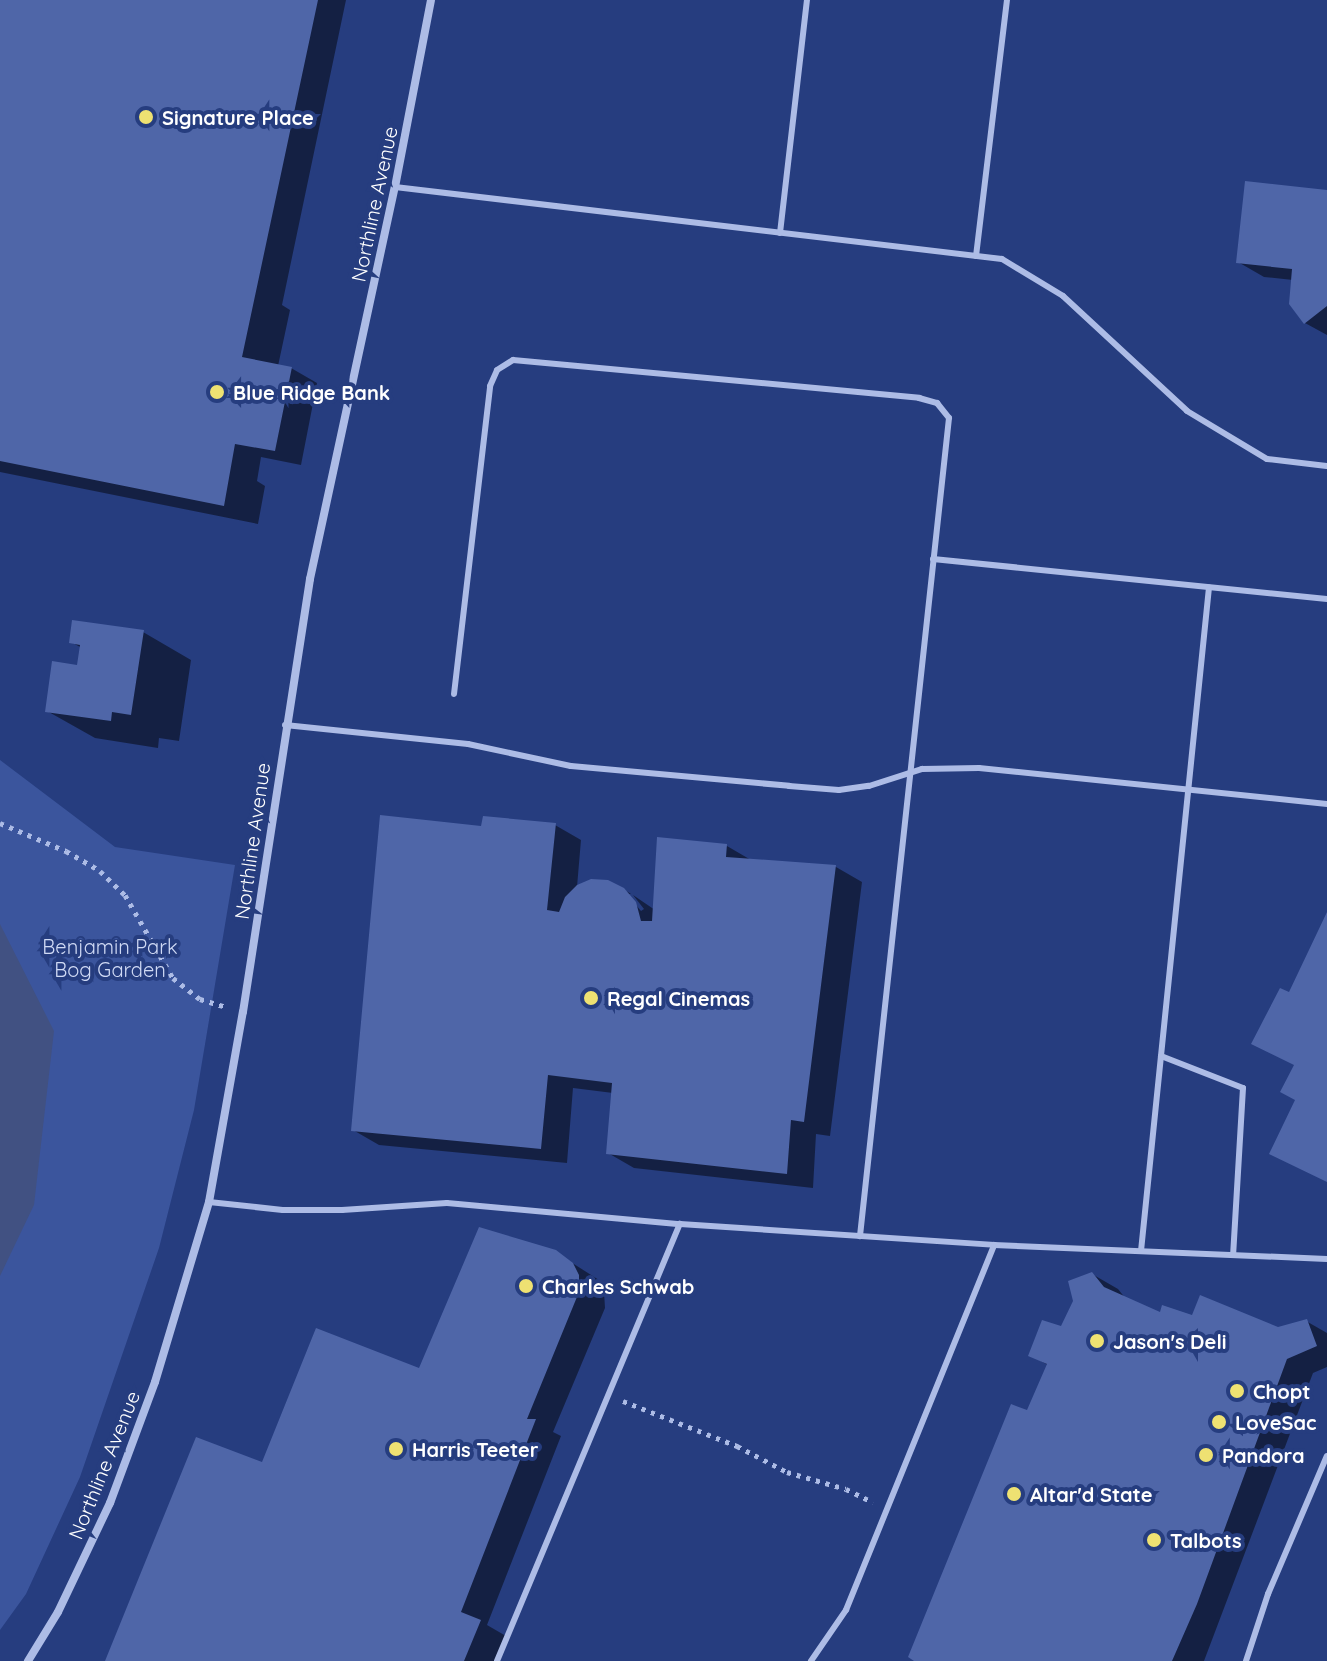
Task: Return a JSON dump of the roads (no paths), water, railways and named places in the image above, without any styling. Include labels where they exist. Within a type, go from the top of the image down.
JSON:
[{"type":"street","name":"Northline Avenue","points":[[28,1661],[58,1612],[110,1503],[155,1382],[209,1202],[243,1012],[310,579],[395,187],[431,0]]},
{"type":"lane","points":[[780,233],[807,0]]},
{"type":"lane","points":[[976,256],[1007,0]]},
{"type":"lane","points":[[395,187],[1002,259],[1063,296],[1187,411],[1267,459],[1327,466]]},
{"type":"lane","points":[[454,694],[490,386],[497,370],[513,360],[919,398],[937,403],[949,418],[860,1236]]},
{"type":"lane","points":[[933,559],[1327,599]]},
{"type":"lane","points":[[1141,1251],[1209,587]]},
{"type":"lane","points":[[285,725],[468,744],[571,766],[839,790],[869,786],[922,769],[979,768],[1327,804]]},
{"type":"lane","points":[[1161,1056],[1243,1088],[1233,1255]]},
{"type":"lane","points":[[209,1202],[283,1210],[342,1210],[447,1203],[680,1224],[994,1245],[1327,1259]]},
{"type":"lane","points":[[497,1661],[680,1224]]},
{"type":"lane","points":[[811,1661],[846,1610],[994,1245]]},
{"type":"lane","points":[[1246,1661],[1268,1594],[1327,1456]]},
{"type":"place","name":"Signature Place","points":[[146,117]]},
{"type":"place","name":"Blue Ridge Bank","points":[[217,392]]},
{"type":"place","name":"Regal Cinemas","points":[[591,998]]},
{"type":"place","name":"Charles Schwab","points":[[526,1286]]},
{"type":"place","name":"Jason's Deli","points":[[1097,1341]]},
{"type":"place","name":"Chopt","points":[[1237,1391]]},
{"type":"place","name":"LoveSac","points":[[1219,1422]]},
{"type":"place","name":"Harris Teeter","points":[[396,1449]]},
{"type":"place","name":"Pandora","points":[[1206,1455]]},
{"type":"place","name":"Altar'd State","points":[[1014,1494]]},
{"type":"place","name":"Talbots","points":[[1154,1540]]},
{"type":"park label","name":"Benjamin Park Bog Garden","points":[[110,958]]}]
